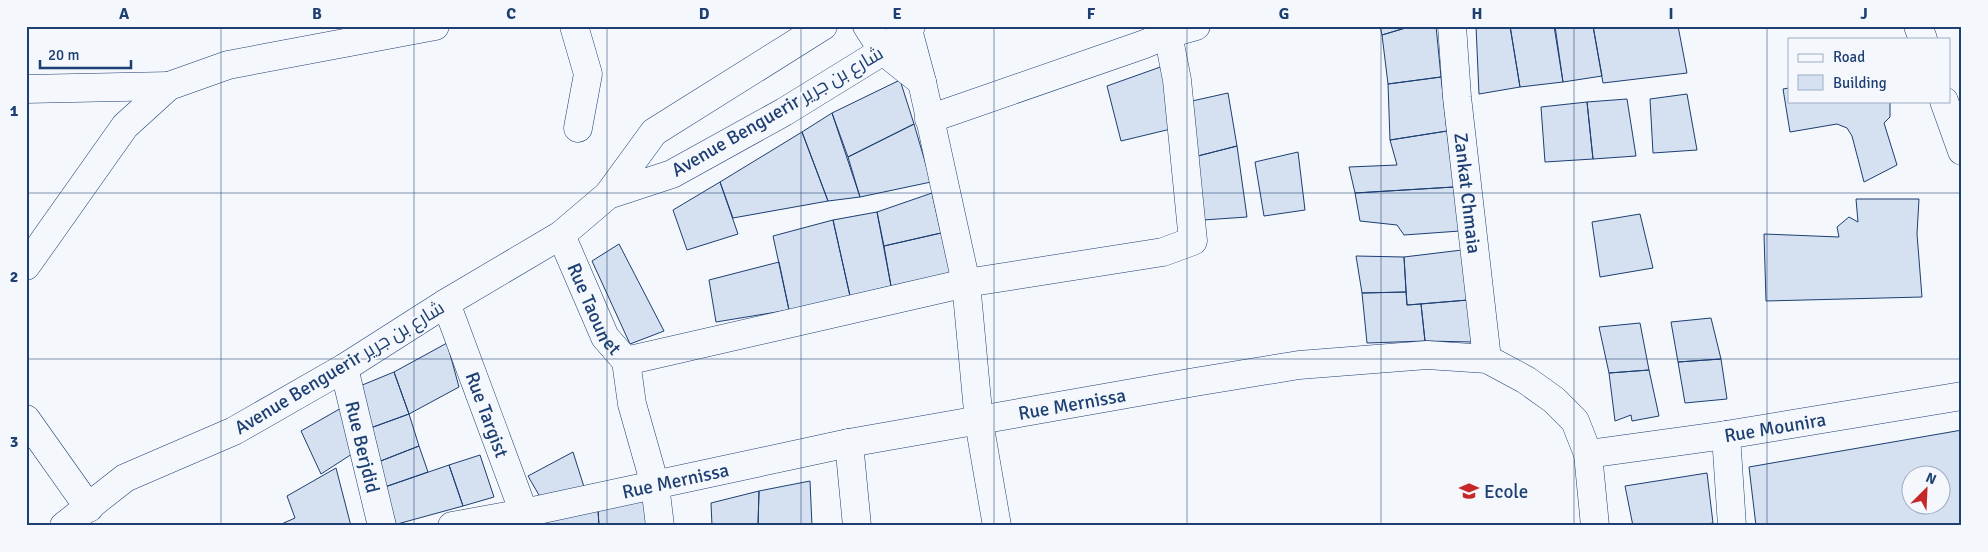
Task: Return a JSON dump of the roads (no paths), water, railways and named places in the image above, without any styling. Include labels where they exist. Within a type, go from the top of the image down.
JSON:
[{"type":"street","points":[[26,89],[169,86],[228,64],[435,26]]},
{"type":"street","points":[[574,26],[588,74],[578,128]]},
{"type":"street","name":"Avenue Benguerir شارع بن جرير","points":[[64,526],[88,517],[125,478],[234,431],[344,368],[446,303],[561,235],[608,195],[654,132],[823,26]]},
{"type":"street","points":[[867,26],[883,51],[922,82]]},
{"type":"street","points":[[929,119],[1145,44],[1168,34],[1196,26]]},
{"type":"street","name":"Zankat Chmaia","points":[[1452,26],[1457,97],[1487,359]]},
{"type":"street","points":[[1918,26],[1923,38]]},
{"type":"street","points":[[909,27],[966,283],[979,422],[997,526]]},
{"type":"street","name":"Avenue Benguerir شارع بن جرير","points":[[608,195],[672,174],[784,112],[883,51],[909,27]]},
{"type":"street","points":[[626,361],[966,283],[1163,252],[1193,241],[1177,80],[1168,34]]},
{"type":"street","points":[[26,266],[125,126],[169,86]]},
{"type":"street","points":[[1944,102],[1962,151]]},
{"type":"street","name":"Rue Taounet","points":[[561,235],[605,337],[626,361],[632,404],[654,484],[660,526]]},
{"type":"street","name":"Rue Targist","points":[[446,303],[525,519]]},
{"type":"street","name":"Rue Mernissa","points":[[452,526],[525,519],[654,484],[849,443],[979,422],[1195,382],[1299,365],[1427,355],[1487,359],[1526,380],[1554,400],[1574,421],[1588,454],[1595,526]]},
{"type":"street","name":"Rue Berjdid","points":[[344,368],[382,526]]},
{"type":"street","name":"Rue Mounira","points":[[1588,454],[1726,436],[1962,396]]},
{"type":"street","points":[[26,419],[88,517]]},
{"type":"street","points":[[1726,436],[1732,526]]},
{"type":"street","points":[[849,443],[857,526]]},
{"type":"place","name":"Ecole","points":[[1469,491]]}]
